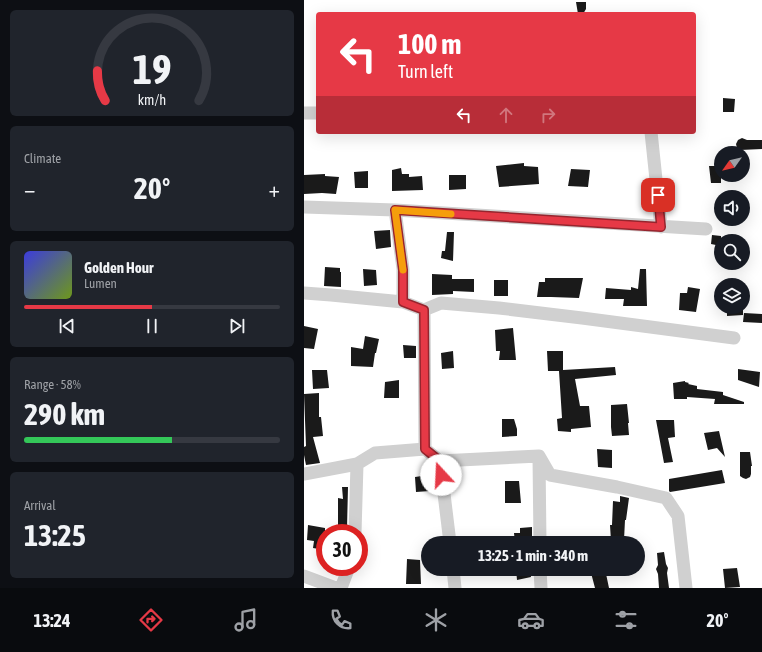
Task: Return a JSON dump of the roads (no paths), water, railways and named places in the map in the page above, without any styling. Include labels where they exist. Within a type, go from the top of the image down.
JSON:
[{"type":"street","points":[[304,113],[316,112]]},
{"type":"street","points":[[651,134],[661,227]]},
{"type":"street","points":[[304,207],[395,210],[706,230]]},
{"type":"street","points":[[395,210],[403,270],[403,302]]},
{"type":"street","points":[[304,294],[403,302],[424,310],[441,303],[498,308],[734,338]]},
{"type":"street","points":[[424,310],[425,449]]},
{"type":"street","points":[[304,474],[356,464],[374,453],[425,449],[440,461],[539,456]]},
{"type":"street","points":[[539,456],[540,536]]},
{"type":"street","points":[[539,456],[550,475],[617,487],[666,498],[678,516],[686,588]]},
{"type":"street","points":[[440,461],[449,536]]},
{"type":"street","points":[[355,524],[356,464]]},
{"type":"street","points":[[304,576],[336,588]]},
{"type":"street","points":[[341,588],[346,576]]},
{"type":"street","points":[[454,576],[455,588]]},
{"type":"street","points":[[540,576],[541,588]]}]
